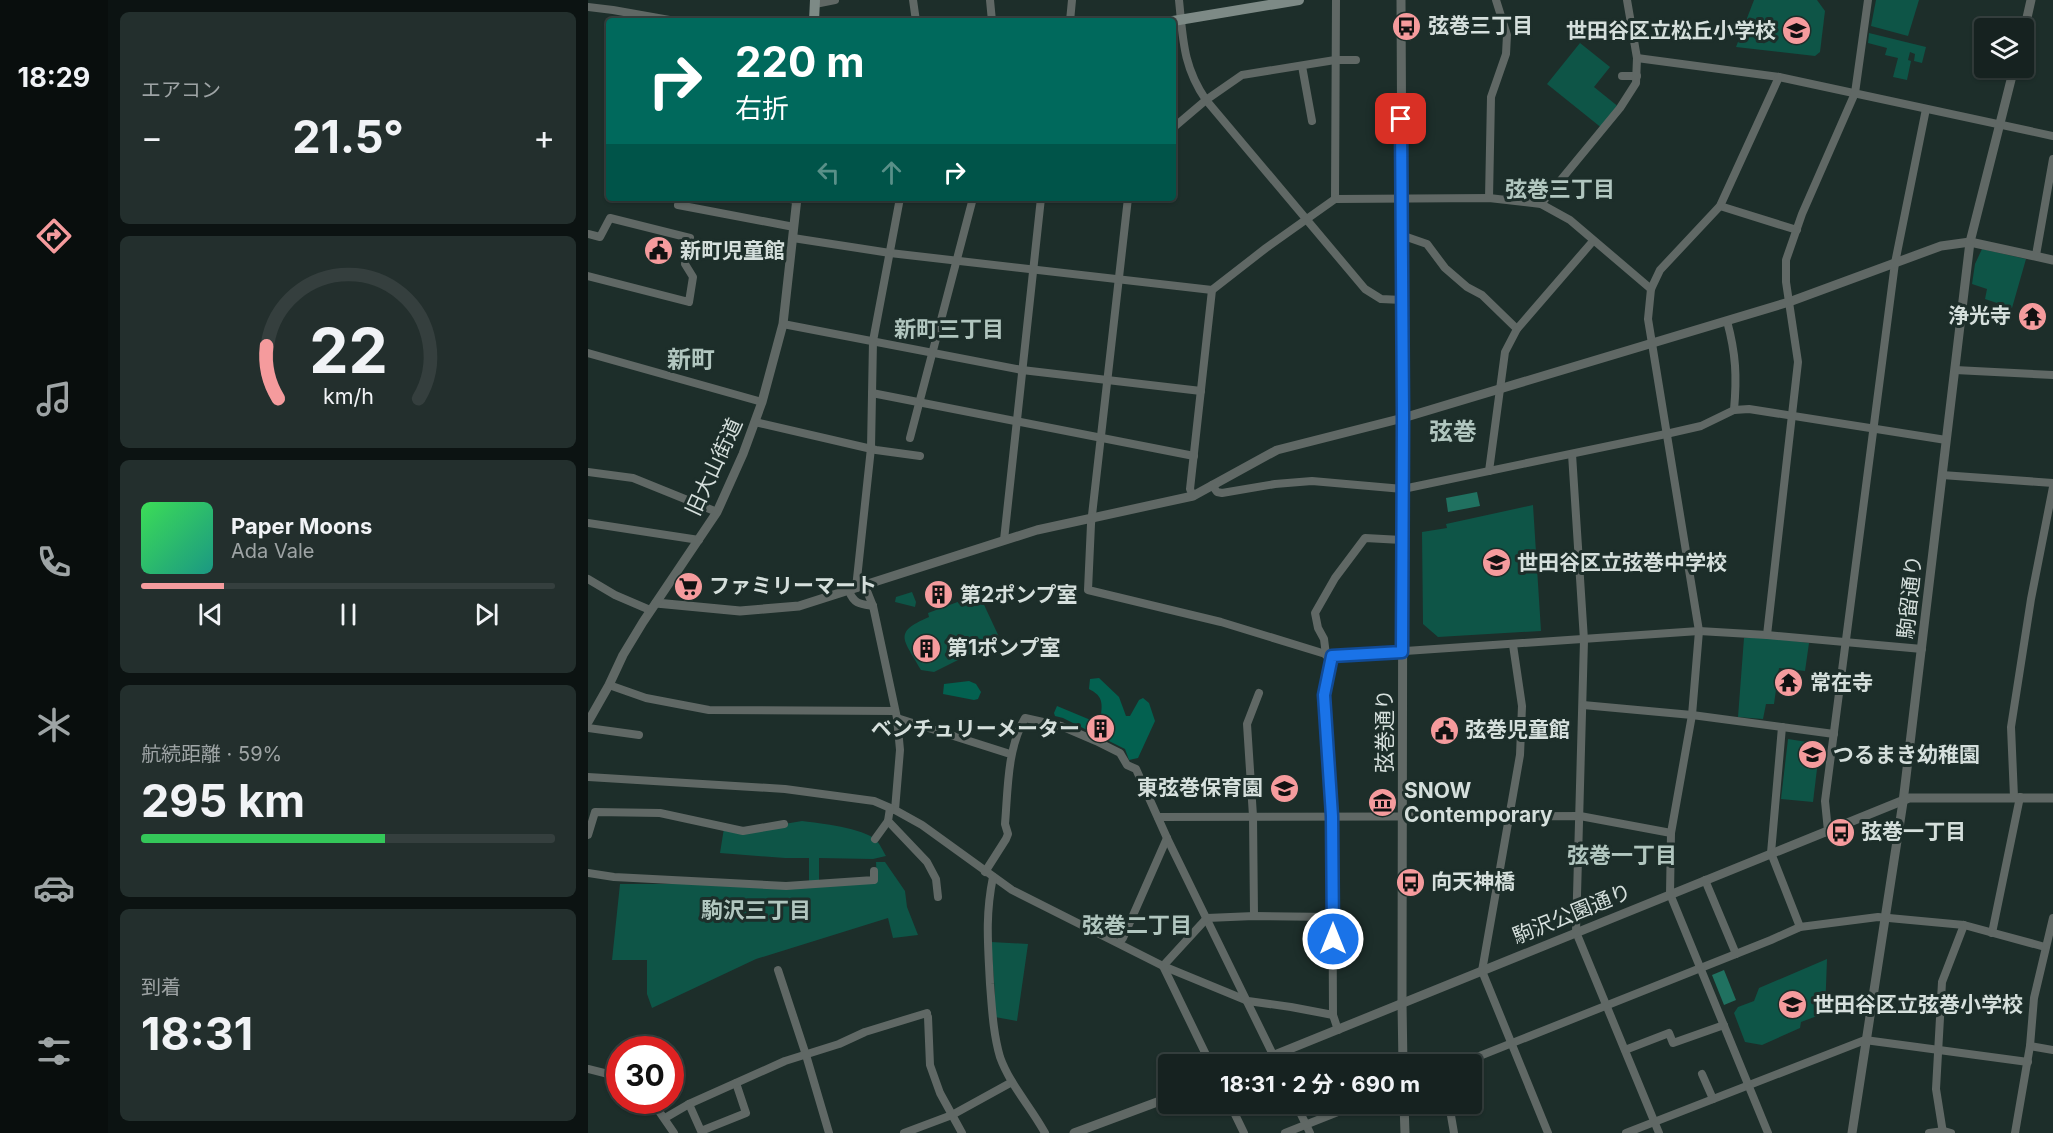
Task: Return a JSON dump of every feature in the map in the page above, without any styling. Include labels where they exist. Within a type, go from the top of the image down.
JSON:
[{"type":"main road","points":[[1177,20],[1299,0]]},
{"type":"main road","points":[[814,18],[815,2]]},
{"type":"street","points":[[815,2],[835,0]]},
{"type":"street","points":[[913,0],[916,18]]},
{"type":"street","points":[[990,0],[992,18]]},
{"type":"street","points":[[1070,18],[1072,0]]},
{"type":"street","points":[[1179,0],[1177,20],[1188,68],[1206,100],[1365,289],[1381,299],[1402,300]]},
{"type":"street","points":[[1335,198],[1336,0]]},
{"type":"street","name":"弦巻通り","points":[[1401,0],[1403,1054]]},
{"type":"street","points":[[1489,198],[1491,97],[1506,54],[1507,35],[1496,0]]},
{"type":"street","points":[[1541,204],[1620,108],[1636,83],[1637,58],[1627,0]]},
{"type":"street","points":[[1767,635],[1798,362],[1789,302],[1786,260],[1855,93],[1868,0]]},
{"type":"street","points":[[2027,18],[2031,0]]},
{"type":"street","points":[[588,7],[613,9],[660,18]]},
{"type":"street","points":[[1637,58],[1779,77],[2053,136]]},
{"type":"street","points":[[1176,125],[1206,100],[1242,75],[1335,60],[1356,60]]},
{"type":"street","points":[[1302,66],[1312,121]]},
{"type":"street","points":[[1622,76],[1637,76]]},
{"type":"street","points":[[1768,1133],[1670,894],[1671,833],[1692,715],[1699,631],[1648,319],[1651,289],[1660,270],[1720,206],[1779,77]]},
{"type":"street","name":"駒留通り","points":[[1852,1133],[1903,802],[1970,242],[2012,78]]},
{"type":"street","points":[[1828,831],[1825,801],[1895,263],[1926,109]]},
{"type":"street","points":[[2036,255],[2053,159]]},
{"type":"street","points":[[678,205],[890,253],[1212,290],[1335,198],[1489,198],[1541,204],[1570,220],[1651,289]]},
{"type":"street","name":"旧大山街道","points":[[588,722],[623,655],[717,512],[743,454],[762,402],[783,324],[797,201]]},
{"type":"street","points":[[873,606],[859,604],[853,600],[871,448],[873,341],[899,201]]},
{"type":"street","points":[[910,438],[972,201]]},
{"type":"street","points":[[1004,540],[1041,201]]},
{"type":"street","points":[[1128,201],[1093,518],[1089,590],[1200,617],[1329,656],[1699,631],[1922,649]]},
{"type":"street","points":[[1720,206],[1797,230]]},
{"type":"street","points":[[588,234],[600,237],[610,218],[690,238],[686,264],[693,277],[689,302],[588,276]]},
{"type":"street","points":[[1401,235],[1427,244],[1446,268],[1467,287],[1482,295],[1517,329]]},
{"type":"street","points":[[1489,471],[1505,352],[1517,329],[1593,241]]},
{"type":"street","points":[[588,579],[615,595],[653,607],[763,610],[799,606],[1004,540],[1192,496],[1277,450],[1403,418],[1653,344],[1789,302],[1941,246],[1970,242],[2053,260]]},
{"type":"street","points":[[1192,496],[1190,489],[1212,290]]},
{"type":"street","points":[[1727,321],[1735,351],[1737,375],[1734,410]]},
{"type":"street","points":[[783,324],[1022,370],[1201,391]]},
{"type":"street","points":[[588,353],[762,402]]},
{"type":"street","points":[[1955,370],[2053,375]]},
{"type":"street","points":[[872,393],[1194,456]]},
{"type":"street","points":[[1212,485],[1216,492],[1222,493],[1275,484],[1312,481],[1402,489],[1701,426],[1734,410],[1749,409],[1946,440]]},
{"type":"street","points":[[755,422],[871,448],[920,456]]},
{"type":"street","points":[[1572,454],[1584,640],[1576,932],[1659,1133]]},
{"type":"street","points":[[588,472],[633,478],[717,512]]},
{"type":"street","points":[[1942,475],[2053,485],[2031,599],[2011,727],[2017,797],[1992,933]]},
{"type":"street","points":[[588,523],[699,540]]},
{"type":"street","points":[[1338,1030],[1333,1015],[1332,816],[1324,695],[1329,656],[1315,613],[1335,578],[1365,538],[1402,540]]},
{"type":"street","points":[[856,588],[873,606],[896,714],[900,750],[893,809],[875,839]]},
{"type":"street","points":[[1513,645],[1522,706],[1520,755],[1482,971],[1548,1133]]},
{"type":"street","points":[[609,685],[646,698],[702,710],[896,714],[1007,753]]},
{"type":"street","points":[[1254,916],[1247,720],[1259,693]]},
{"type":"street","points":[[1583,705],[1692,715],[1834,734]]},
{"type":"street","points":[[985,872],[1008,834],[1005,824],[1012,756],[1017,732],[1024,718],[1061,726],[1120,753],[1127,765],[1136,769],[1167,838],[1274,1054]]},
{"type":"street","points":[[1782,727],[1771,853],[1800,927]]},
{"type":"street","points":[[588,728],[639,735]]},
{"type":"street","points":[[588,777],[785,789],[874,801],[922,825],[1012,890],[1163,966],[1248,1001],[1333,1015]]},
{"type":"street","name":"駒沢公園通り","points":[[1277,1054],[1914,797],[2053,798]]},
{"type":"street","points":[[588,835],[595,812],[660,813],[743,831],[784,824]]},
{"type":"street","points":[[1158,817],[1580,816],[1671,833]]},
{"type":"street","points":[[888,820],[927,862],[936,879],[938,897]]},
{"type":"street","points":[[1119,943],[1167,838]]},
{"type":"street","points":[[588,873],[614,877],[786,886],[874,880],[874,871]]},
{"type":"street","points":[[993,877],[986,923],[993,1028],[1001,1058],[1012,1082],[1045,1133]]},
{"type":"street","points":[[1705,880],[1736,954]]},
{"type":"street","points":[[1163,966],[1207,918],[1333,917]]},
{"type":"street","points":[[1482,1055],[1800,927],[1885,917],[1964,925],[2053,954]]},
{"type":"street","points":[[2015,1133],[2028,1062],[2032,1010],[2053,918]]},
{"type":"street","points":[[1929,1133],[1946,1132],[1936,1089],[1942,982],[1964,925]]},
{"type":"street","points":[[1163,966],[1205,1054]]},
{"type":"street","points":[[778,970],[829,1133]]},
{"type":"street","points":[[664,1118],[689,1104],[785,1061],[839,1044],[864,1032],[928,1015],[930,1065],[940,1093],[962,1133]]},
{"type":"street","points":[[1625,1050],[1669,1034],[1673,1043],[1724,1025]]},
{"type":"street","points":[[1628,1133],[1866,1040],[2028,1062]]},
{"type":"street","points":[[2030,1046],[2053,1050]]},
{"type":"street","points":[[588,1069],[606,1074]]},
{"type":"street","points":[[1702,1074],[1713,1099]]},
{"type":"street","points":[[907,1133],[952,1115],[1012,1082]]},
{"type":"street","points":[[689,1104],[701,1131],[746,1113],[736,1083]]},
{"type":"street","points":[[1074,1133],[1098,1129],[1158,1102]]},
{"type":"street","points":[[661,1114],[674,1133]]},
{"type":"street","points":[[1235,1114],[1244,1133]]},
{"type":"street","points":[[1301,1114],[1310,1133]]},
{"type":"street","points":[[1286,1133],[1333,1114]]},
{"type":"street","points":[[1404,1114],[1405,1133]]},
{"type":"street","points":[[1451,1114],[1454,1133]]},
{"type":"shaded area","points":[[1754,0],[1817,0],[1825,11],[1820,52],[1815,56],[1736,47]]},
{"type":"shaded area","points":[[1876,0],[1919,0],[1908,36],[1871,26]]},
{"type":"shaded area","points":[[1869,33],[1926,47],[1922,63],[1914,61],[1915,54],[1910,52],[1908,60],[1911,61],[1907,80],[1893,77],[1898,58],[1885,55],[1887,48],[1868,43]]},
{"type":"shaded area","points":[[1580,43],[1610,67],[1594,87],[1620,108],[1603,129],[1547,84]]},
{"type":"shaded area","points":[[1982,249],[2026,259],[2012,308],[1985,299],[1987,289],[1972,284],[1975,264]]},
{"type":"shaded area","points":[[1477,492],[1480,506],[1448,512],[1446,498]]},
{"type":"shaded area","points":[[1533,505],[1541,631],[1438,637],[1423,624],[1422,532],[1447,528],[1446,524]]},
{"type":"shaded area","points":[[912,592],[916,602],[915,607],[895,602],[896,597]]},
{"type":"shaded area","points":[[979,594],[1000,639],[934,672],[921,670],[906,644],[905,638],[909,628],[929,617],[928,613]]},
{"type":"shaded area","points":[[1744,638],[1771,638],[1809,643],[1805,671],[1779,668],[1774,704],[1766,704],[1763,719],[1738,717]]},
{"type":"shaded area","points":[[1099,678],[1119,697],[1126,716],[1130,716],[1139,700],[1143,698],[1149,703],[1155,721],[1138,758],[1129,760],[1125,749],[1055,716],[1057,706],[1093,721],[1101,715],[1100,699],[1089,689],[1090,679]]},
{"type":"shaded area","points":[[969,681],[976,684],[981,692],[978,699],[943,694],[944,684]]},
{"type":"shaded area","points":[[1788,739],[1820,744],[1813,802],[1781,799]]},
{"type":"shaded area","points":[[802,821],[861,832],[876,840],[886,856],[873,859],[819,858],[819,884],[809,884],[809,858],[720,853],[724,828],[743,831]]},
{"type":"shaded area","points":[[876,862],[885,862],[905,891],[907,907],[918,935],[893,938],[888,918],[756,959],[652,1008],[647,994],[647,960],[612,960],[620,884],[694,884],[788,889],[877,882]]},
{"type":"shaded area","points":[[991,942],[1028,944],[1017,1021],[995,1017]]},
{"type":"shaded area","points":[[1827,959],[1825,1013],[1801,1022],[1800,1028],[1762,1045],[1745,1042],[1734,1013],[1738,1007],[1754,1001],[1759,988]]},
{"type":"shaded area","points":[[1724,970],[1736,1000],[1724,1005],[1712,975]]},
{"type":"place","name":"弦巻三丁目","points":[[1407,26]]},
{"type":"place","name":"世田谷区立松丘小学校","points":[[1797,31]]},
{"type":"place","name":"新町児童館","points":[[659,251]]},
{"type":"place","name":"浄光寺","points":[[2032,316]]},
{"type":"place","name":"世田谷区立弦巻中学校","points":[[1496,563]]},
{"type":"place","name":"ファミリーマート","points":[[688,586]]},
{"type":"place","name":"第2ポンプ室","points":[[939,595]]},
{"type":"place","name":"第1ポンプ室","points":[[926,648]]},
{"type":"place","name":"常在寺","points":[[1789,683]]},
{"type":"place","name":"ベンチュリーメーター","points":[[1101,729]]},
{"type":"place","name":"弦巻児童館","points":[[1444,730]]},
{"type":"place","name":"つるまき幼稚園","points":[[1812,755]]},
{"type":"place","name":"東弦巻保育園","points":[[1284,788]]},
{"type":"place","name":"SNOW Contemporary","points":[[1383,803]]},
{"type":"place","name":"弦巻一丁目","points":[[1840,832]]},
{"type":"place","name":"向天神橋","points":[[1410,882]]},
{"type":"place","name":"世田谷区立弦巻小学校","points":[[1792,1005]]},
{"type":"district","name":"弦巻三丁目","points":[[1560,189]]},
{"type":"district","name":"新町三丁目","points":[[949,329]]},
{"type":"district","name":"新町","points":[[691,360]]},
{"type":"district","name":"弦巻","points":[[1453,432]]},
{"type":"district","name":"弦巻一丁目","points":[[1622,855]]},
{"type":"district","name":"駒沢三丁目","points":[[756,910]]},
{"type":"district","name":"弦巻二丁目","points":[[1137,925]]},
{"type":"route","points":[[1333,939],[1332,816],[1324,695],[1330,662],[1332,656],[1402,652],[1401,119]]}]
